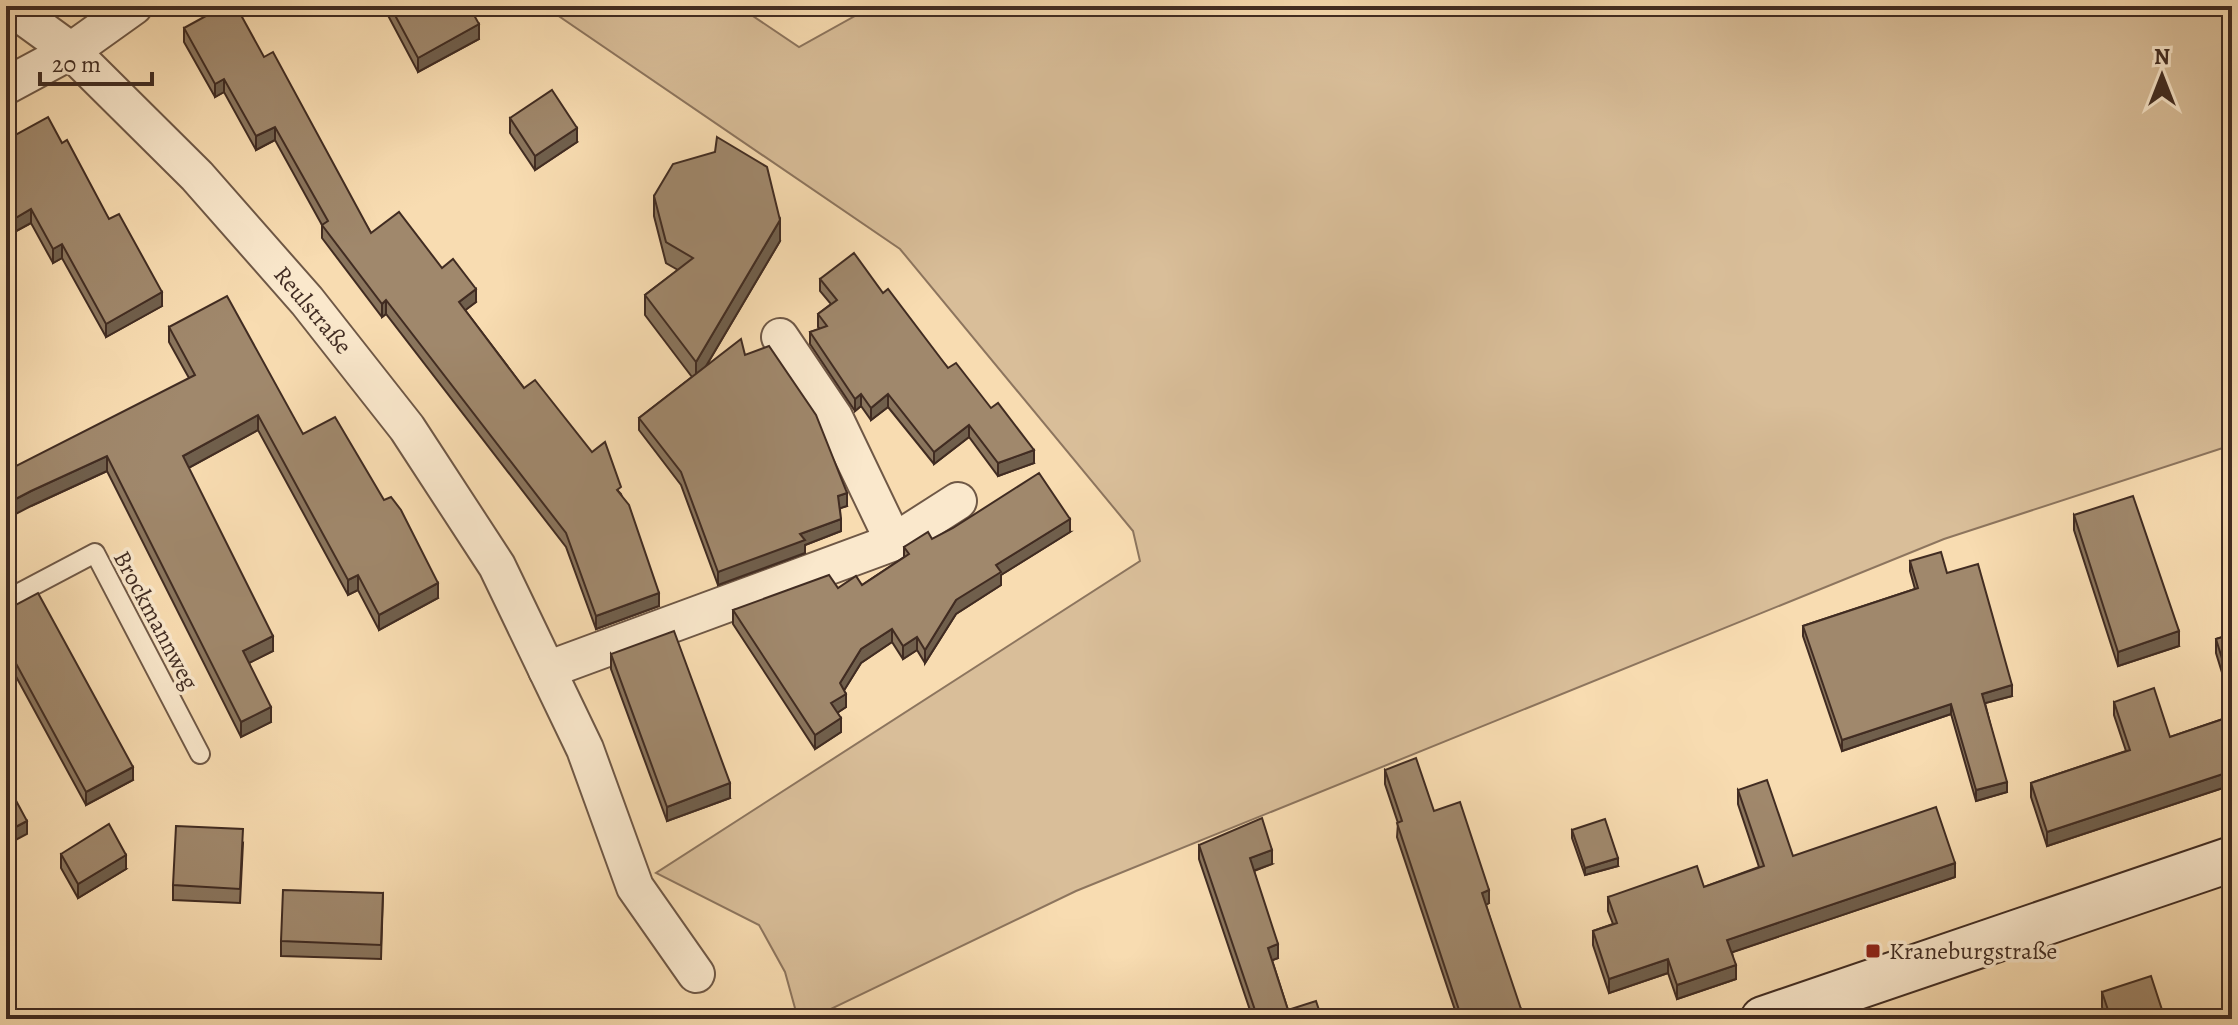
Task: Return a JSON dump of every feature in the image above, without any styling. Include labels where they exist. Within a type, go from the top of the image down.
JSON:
[{"type":"street","name":"Reulstraße","points":[[9,6],[71,51],[197,176],[307,301],[407,428],[497,566],[585,749],[635,887],[696,974]]},
{"type":"street","points":[[6,86],[71,51],[134,6]]},
{"type":"street","points":[[780,337],[834,417],[894,542]]},
{"type":"street","points":[[547,670],[894,542],[958,501]]},
{"type":"street","points":[[1763,1019],[2232,859]]},
{"type":"lane","name":"Brockmannweg","points":[[6,600],[95,553],[200,754]]},
{"type":"shaded area","points":[[544,6],[738,6],[799,47],[873,6],[2232,6],[2232,445],[1944,539],[1076,891],[810,1019],[798,1019],[785,972],[759,925],[656,873],[1140,561],[1133,531],[900,249]]},
{"type":"building","points":[[224,6],[236,6],[264,57],[273,52],[371,233],[399,212],[442,268],[453,259],[476,289],[459,302],[524,388],[535,380],[592,452],[605,442],[621,487],[617,490],[629,505],[659,593],[596,616],[566,533],[386,300],[382,304],[322,225],[328,221],[275,127],[256,136],[224,79],[215,84],[184,28]]},
{"type":"building","points":[[390,6],[469,6],[479,24],[418,58]]},
{"type":"building","points":[[552,90],[577,128],[535,156],[510,118]]},
{"type":"building","points":[[48,117],[62,143],[67,140],[109,219],[119,214],[162,292],[106,324],[62,244],[53,249],[31,209],[6,221],[6,140]]},
{"type":"building","points":[[717,137],[767,167],[780,220],[696,362],[645,295],[693,258],[666,242],[654,196],[673,164],[715,152]]},
{"type":"building","points":[[854,253],[883,293],[888,289],[948,368],[956,363],[991,408],[998,403],[1034,450],[998,463],[969,425],[934,452],[888,394],[871,408],[861,394],[855,399],[810,332],[827,326],[818,314],[837,300],[820,279]]},
{"type":"building","points":[[227,296],[303,434],[335,417],[384,500],[391,497],[401,510],[438,583],[379,615],[358,575],[348,580],[258,415],[183,456],[273,636],[243,651],[271,707],[241,722],[107,456],[6,504],[6,471],[195,375],[169,327]]},
{"type":"building","points":[[741,339],[745,355],[769,346],[816,415],[847,493],[838,496],[841,519],[800,534],[805,540],[718,572],[681,472],[639,418]]},
{"type":"building","points":[[1039,473],[1070,519],[996,565],[1001,572],[956,600],[925,650],[917,637],[903,646],[892,629],[861,649],[840,683],[846,694],[831,703],[841,718],[815,735],[733,610],[829,575],[838,588],[856,576],[862,585],[909,554],[904,547],[928,532],[932,539],[953,528]]},
{"type":"building","points":[[2133,496],[2179,631],[2118,652],[2074,515]]},
{"type":"building","points":[[1941,552],[1947,573],[1978,564],[2012,685],[1982,694],[2007,782],[1976,790],[1951,704],[1842,740],[1803,626],[1918,588],[1910,561]]},
{"type":"building","points":[[38,593],[133,767],[86,792],[6,647],[6,610]]},
{"type":"building","points":[[674,631],[730,783],[667,807],[611,654]]},
{"type":"building","points":[[2232,634],[2232,691],[2216,639]]},
{"type":"building","points":[[2154,688],[2170,737],[2232,716],[2232,771],[2047,832],[2031,783],[2130,750],[2114,702]]},
{"type":"building","points":[[1416,758],[1434,811],[1460,802],[1489,890],[1482,893],[1521,1009],[1491,1019],[1462,1019],[1397,823],[1402,821],[1385,770]]},
{"type":"building","points":[[1767,780],[1793,856],[1936,807],[1955,863],[1727,940],[1736,965],[1677,985],[1668,959],[1609,979],[1593,931],[1617,923],[1608,897],[1697,866],[1704,887],[1764,866],[1738,790]]},
{"type":"building","points":[[6,782],[27,821],[6,832]]},
{"type":"building","points":[[1262,818],[1272,850],[1250,858],[1278,944],[1268,948],[1288,1010],[1316,1001],[1322,1019],[1258,1019],[1199,845]]},
{"type":"building","points":[[1605,819],[1618,858],[1585,868],[1572,830]]},
{"type":"building","points":[[109,824],[126,855],[78,884],[61,854]]},
{"type":"building","points":[[176,826],[243,829],[240,889],[173,885]]},
{"type":"building","points":[[283,890],[383,893],[381,945],[281,941]]},
{"type":"building","points":[[2151,976],[2165,1019],[2111,1019],[2102,992]]},
{"type":"place","name":"Kraneburgstraße","points":[[1873,951]]}]
